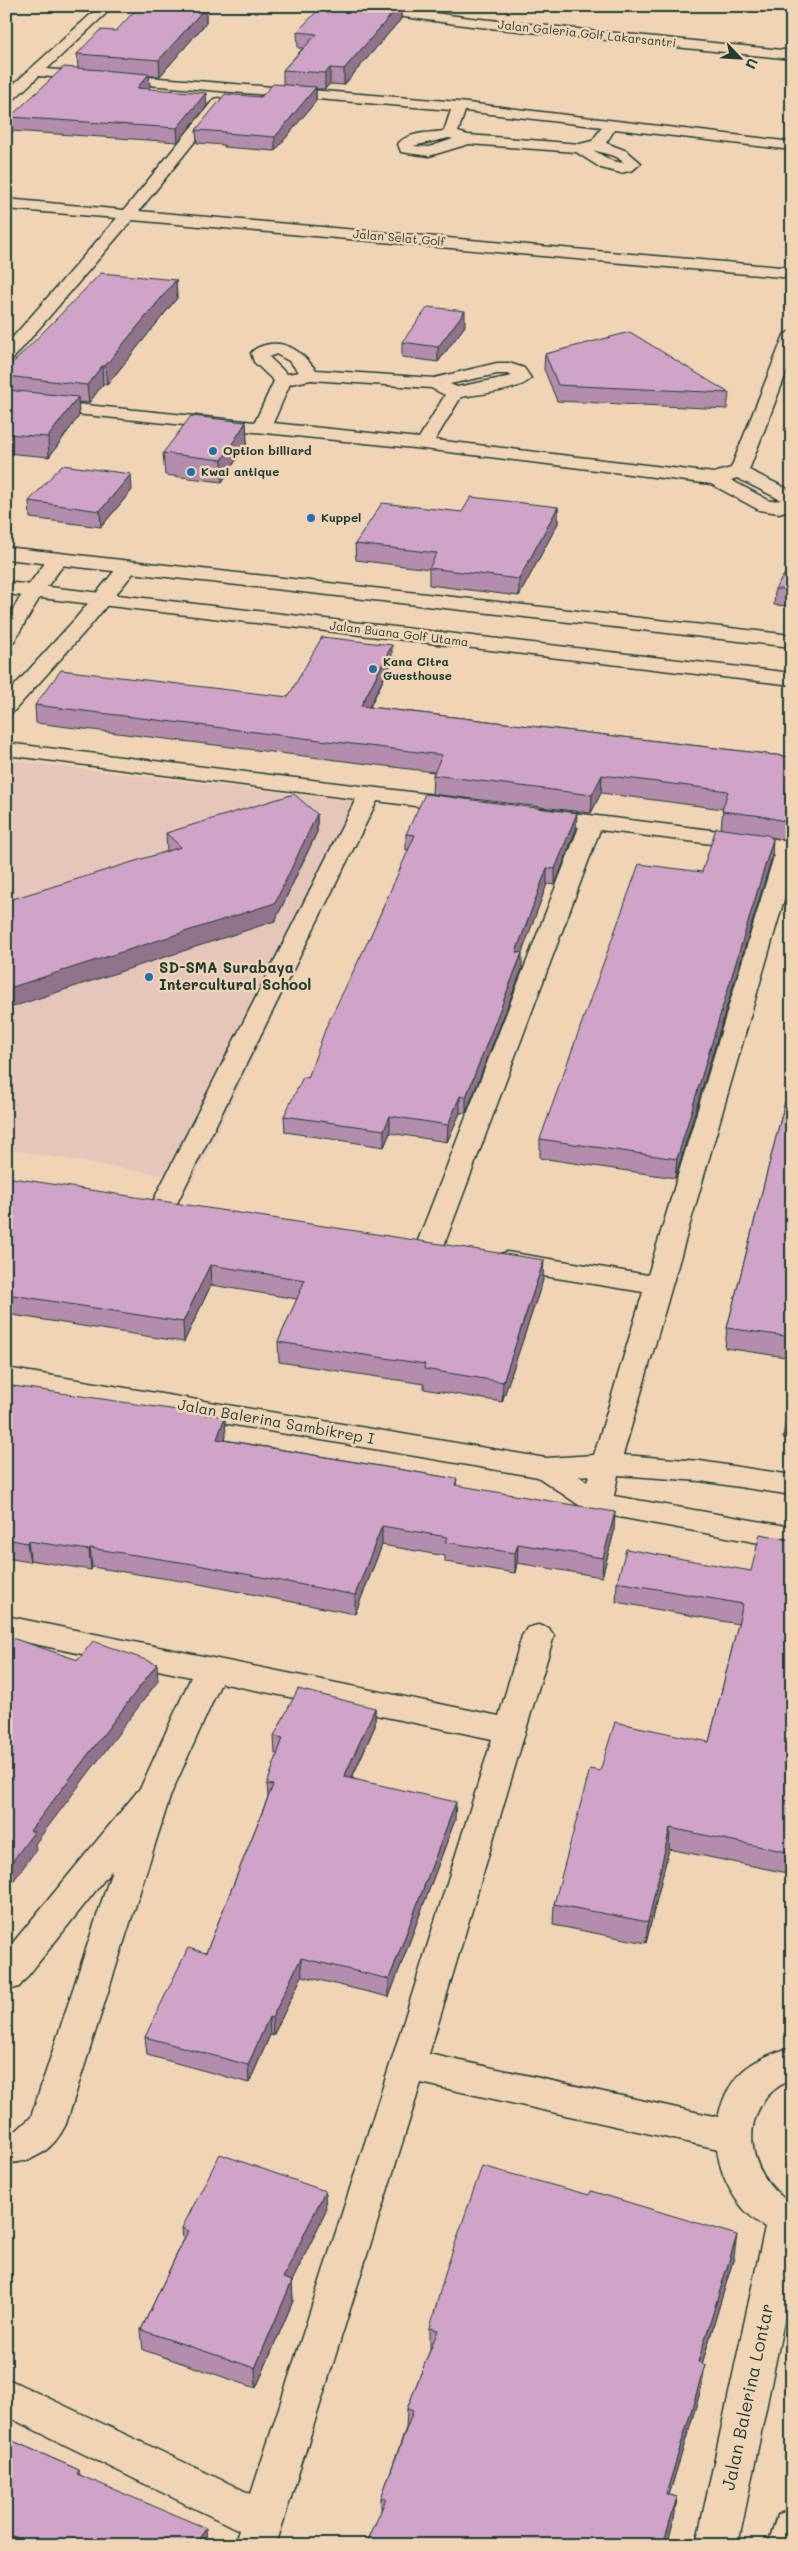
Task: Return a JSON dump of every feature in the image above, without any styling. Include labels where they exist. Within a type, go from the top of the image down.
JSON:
[{"type":"street","points":[[6,99],[108,6]]},
{"type":"street","name":"Jalan Galeria Golf Lakarsantri","points":[[352,6],[471,22],[792,55]]},
{"type":"street","points":[[35,72],[459,106],[792,146]]},
{"type":"street","points":[[6,356],[128,214],[232,88]]},
{"type":"street","points":[[450,134],[459,106]]},
{"type":"street","points":[[597,145],[612,123]]},
{"type":"street","points":[[467,139],[432,151],[413,152],[406,149],[406,144],[413,140],[450,134],[467,139],[580,148],[597,145],[622,154],[634,162],[624,167],[610,166],[601,163],[580,148]]},
{"type":"street","name":"Jalan Selat Golf","points":[[6,204],[792,273]]},
{"type":"street","name":"Jalan Selat Golf","points":[[6,220],[792,288]]},
{"type":"street","points":[[738,472],[792,335]]},
{"type":"street","points":[[283,380],[260,358],[260,353],[274,348],[291,352],[311,375]]},
{"type":"street","points":[[283,380],[311,375],[435,383],[494,368],[514,370],[522,375],[522,378],[515,382],[454,393],[435,383]]},
{"type":"street","points":[[262,427],[283,380]]},
{"type":"street","points":[[424,444],[454,393]]},
{"type":"street","points":[[6,402],[424,444],[715,479],[766,506],[779,507],[790,503],[792,499],[738,472],[715,479]]},
{"type":"street","points":[[6,553],[792,640]]},
{"type":"street","points":[[6,639],[34,592],[58,559]]},
{"type":"street","points":[[6,708],[103,600],[128,567]]},
{"type":"street","name":"Jalan Buana Golf Utama","points":[[6,588],[792,679]]},
{"type":"street","points":[[6,749],[476,807]]},
{"type":"street","points":[[163,1207],[370,793]]},
{"type":"street","points":[[524,813],[760,843],[778,848],[784,851],[786,856],[606,1464],[597,1502]]},
{"type":"street","points":[[458,1252],[419,1246],[592,822]]},
{"type":"street","points":[[134,1202],[193,1212]]},
{"type":"street","points":[[486,1257],[659,1286]]},
{"type":"street","name":"Jalan Balerina Sambikrep I","points":[[6,1377],[546,1468],[606,1464],[700,1471],[792,1485]]},
{"type":"street","name":"Jalan Balerina Sambikrep I","points":[[546,1468],[597,1502],[792,1538]]},
{"type":"street","points":[[6,1628],[512,1730]]},
{"type":"street","points":[[6,2396],[259,2533],[408,2065],[512,1730],[538,1636]]},
{"type":"street","points":[[6,2146],[21,2147],[35,2139],[47,2124],[154,1794],[211,1669]]},
{"type":"street","points":[[6,1977],[154,1794]]},
{"type":"street","points":[[788,2222],[762,2203],[745,2183],[735,2159],[732,2136],[738,2106],[756,2081],[784,2064],[792,2062]]},
{"type":"street","points":[[408,2065],[732,2136]]},
{"type":"street","name":"Jalan Balerina Lontar","points":[[717,2545],[788,2222]]},
{"type":"street","points":[[789,2545],[792,2529]]},
{"type":"shaded area","name":"SD-SMA Surabaya Intercultural School","points":[[6,760],[375,804],[194,1180],[6,1149]]},
{"type":"building","points":[[139,6],[206,7],[159,60],[77,54],[100,30],[116,31]]},
{"type":"building","points":[[322,6],[399,6],[344,69],[330,68],[325,73],[283,70],[317,34],[297,32]]},
{"type":"building","points":[[64,67],[149,74],[137,88],[206,93],[177,128],[10,117]]},
{"type":"building","points":[[273,84],[316,87],[275,137],[196,130],[225,94],[261,97]]},
{"type":"building","points":[[101,273],[176,280],[87,385],[6,376],[6,370]]},
{"type":"building","points":[[428,307],[465,311],[438,347],[402,342]]},
{"type":"building","points":[[630,332],[729,393],[558,385],[545,354]]},
{"type":"building","points":[[6,390],[78,397],[48,437],[6,434]]},
{"type":"building","points":[[191,416],[246,422],[222,460],[163,453]]},
{"type":"building","points":[[62,465],[131,474],[100,511],[29,501]]},
{"type":"building","points":[[471,497],[558,507],[519,579],[429,568],[437,553],[355,544],[382,503],[462,512]]},
{"type":"building","points":[[792,563],[792,589],[775,589]]},
{"type":"building","points":[[322,637],[392,645],[361,706],[792,757],[792,811],[788,822],[762,816],[722,811],[728,791],[602,775],[592,795],[433,775],[442,755],[35,705],[61,670],[288,697]]},
{"type":"building","points":[[294,794],[317,814],[275,903],[6,989],[6,901],[181,847],[166,833]]},
{"type":"building","points":[[425,794],[577,813],[555,869],[547,868],[516,952],[522,953],[466,1097],[460,1096],[448,1125],[390,1116],[384,1130],[284,1116],[303,1077],[308,1078],[326,1027],[370,937],[415,835],[406,834]]},
{"type":"building","points":[[716,828],[768,835],[773,839],[677,1159],[540,1139],[639,864],[702,872]]},
{"type":"building","points":[[792,1075],[792,1337],[727,1328]]},
{"type":"building","points":[[6,1177],[544,1260],[503,1382],[424,1369],[425,1364],[278,1342],[305,1280],[210,1265],[183,1322],[6,1294]]},
{"type":"building","points":[[6,1385],[225,1417],[217,1439],[457,1479],[455,1485],[615,1512],[603,1558],[518,1544],[515,1553],[445,1542],[447,1537],[382,1526],[355,1595],[193,1564],[90,1548],[89,1550],[6,1539]]},
{"type":"building","points":[[792,1391],[792,1419],[786,1418]]},
{"type":"building","points":[[760,1534],[792,1540],[792,1853],[670,1828],[648,1922],[554,1904],[590,1769],[600,1771],[615,1722],[709,1742],[743,1604],[617,1582],[626,1549],[751,1571]]},
{"type":"building","points":[[6,1636],[78,1660],[93,1641],[157,1664],[30,1831],[34,1832],[6,1870]]},
{"type":"building","points":[[298,1689],[375,1708],[344,1777],[456,1802],[389,1979],[301,1958],[272,2018],[269,2017],[248,2065],[145,2037],[188,1948],[206,1953],[273,1785],[267,1784],[283,1738],[274,1736]]},
{"type":"building","points":[[220,2154],[325,2191],[283,2278],[292,2281],[255,2368],[141,2330],[188,2231],[182,2228]]},
{"type":"building","points":[[482,2166],[589,2195],[591,2191],[737,2235],[698,2362],[705,2365],[666,2494],[677,2497],[663,2545],[366,2545],[386,2499],[381,2498],[413,2411],[407,2409],[438,2330],[430,2328],[446,2270]]},
{"type":"building","points":[[6,2438],[79,2470],[77,2474],[206,2528],[197,2545],[33,2545],[6,2533]]},
{"type":"place","name":"Option billiard","points":[[213,451]]},
{"type":"place","name":"Kwai antique","points":[[191,472]]},
{"type":"place","name":"Kuppel","points":[[311,518]]},
{"type":"place","name":"Kana Citra Guesthouse","points":[[373,669]]},
{"type":"place","name":"SD-SMA Surabaya Intercultural School","points":[[149,977]]}]
